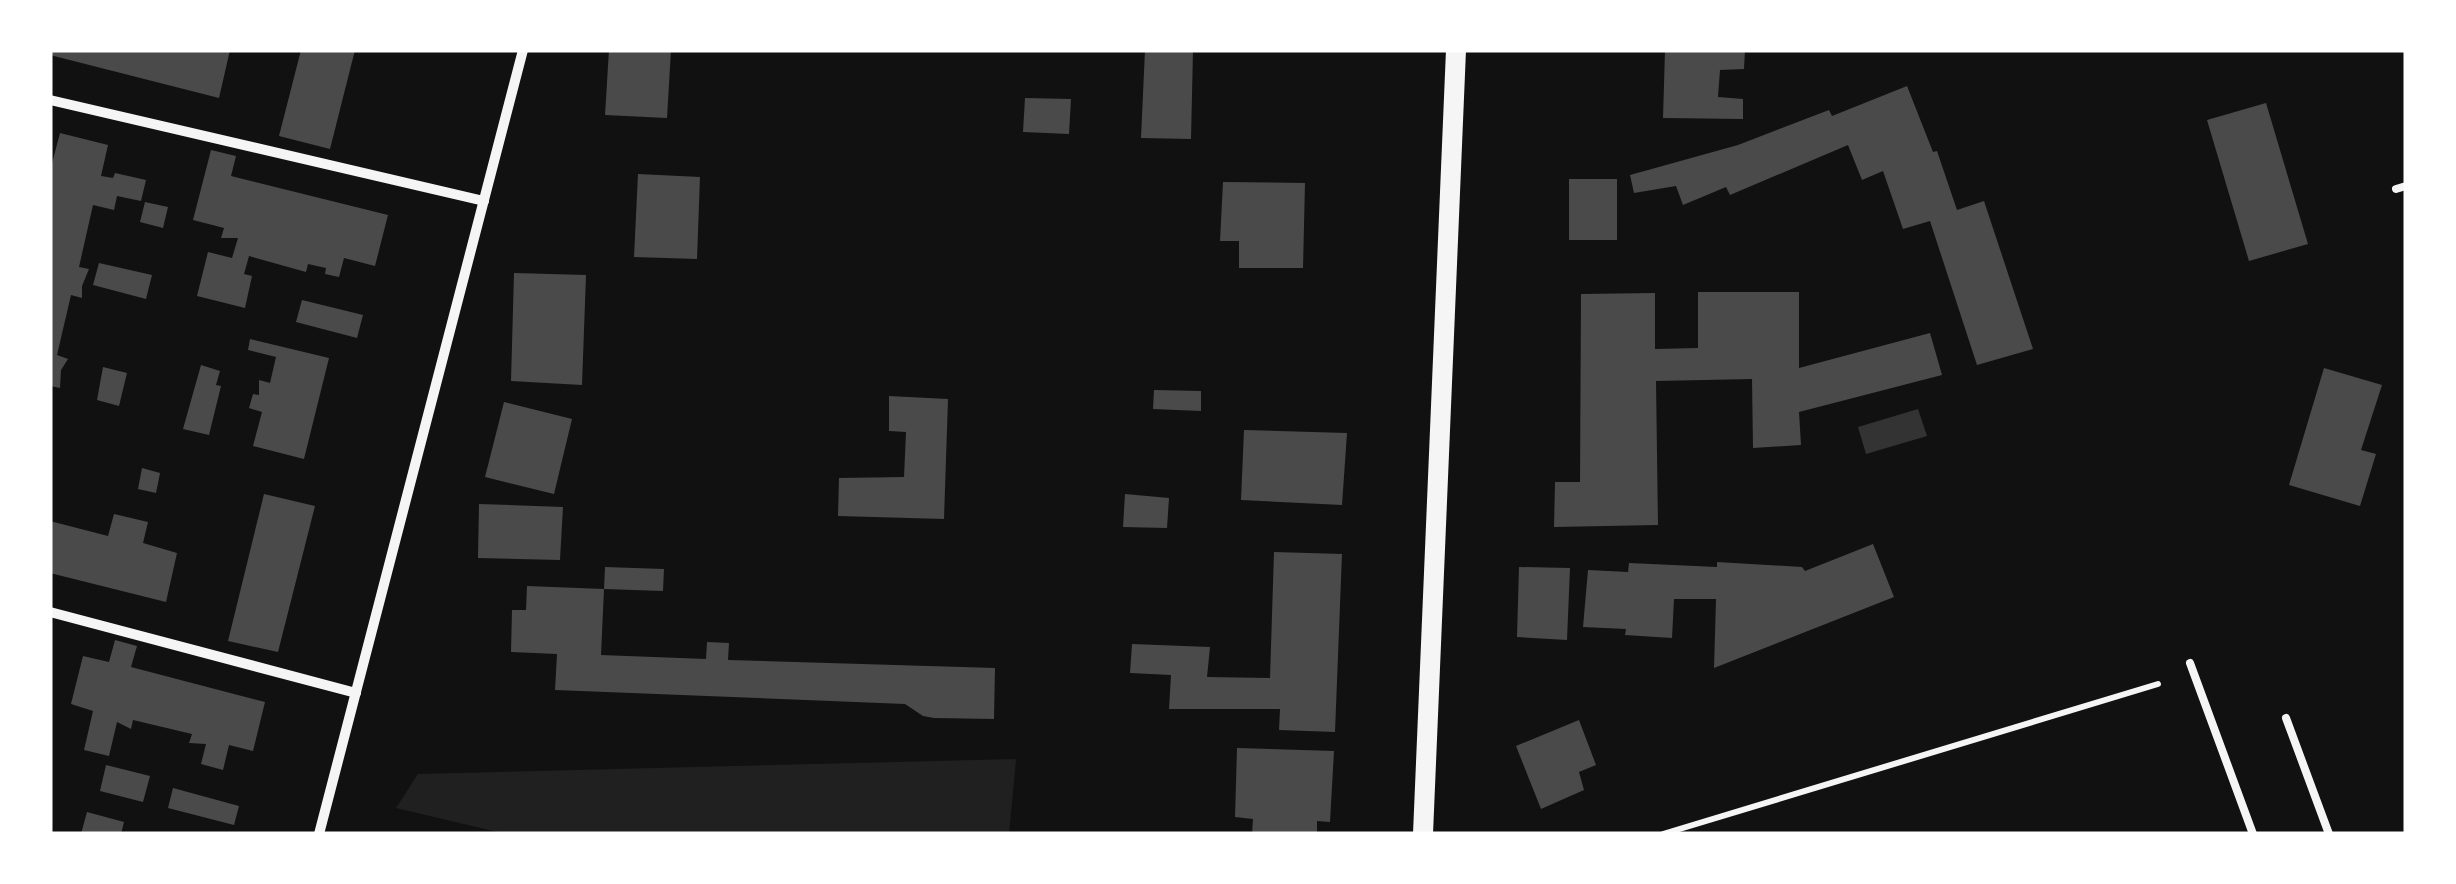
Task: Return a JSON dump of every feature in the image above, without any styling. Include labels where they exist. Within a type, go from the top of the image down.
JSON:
[{"type":"main road","points":[[1424,834],[1456,50]]},
{"type":"street","points":[[320,834],[524,50]]},
{"type":"street","points":[[50,100],[484,201]]},
{"type":"street","points":[[50,612],[356,693]]},
{"type":"lane","points":[[2190,663],[2253,834]]},
{"type":"lane","points":[[2286,718],[2328,834]]},
{"type":"path","points":[[1663,834],[2158,684]]},
{"type":"shaded area","points":[[1918,409],[1927,436],[1866,454],[1858,427]]},
{"type":"shaded area","points":[[1016,759],[1009,834],[506,834],[396,808],[418,774]]},
{"type":"building","points":[[50,50],[230,50],[219,98],[50,55]]},
{"type":"building","points":[[301,50],[355,50],[330,149],[279,136]]},
{"type":"building","points":[[609,50],[671,50],[667,118],[605,115]]},
{"type":"building","points":[[1145,50],[1193,50],[1191,139],[1141,138]]},
{"type":"building","points":[[1665,50],[1745,50],[1744,69],[1720,70],[1718,97],[1743,99],[1743,119],[1663,118]]},
{"type":"building","points":[[1907,86],[1933,152],[1937,151],[1957,210],[1984,201],[2033,349],[1977,365],[1930,221],[1903,229],[1883,171],[1862,180],[1848,145],[1730,195],[1726,187],[1683,205],[1676,186],[1634,193],[1630,175],[1738,145],[1829,110],[1832,116]]},
{"type":"building","points":[[1025,98],[1071,99],[1069,134],[1023,132]]},
{"type":"building","points":[[2266,103],[2308,244],[2249,261],[2207,120]]},
{"type":"building","points":[[60,133],[108,145],[101,176],[113,178],[115,173],[146,180],[141,201],[117,196],[114,210],[93,205],[79,267],[89,269],[82,298],[71,295],[57,355],[68,359],[61,370],[60,388],[50,386],[50,171]]},
{"type":"building","points":[[211,150],[236,156],[231,176],[388,215],[375,266],[344,258],[339,277],[325,274],[326,268],[308,264],[306,272],[249,256],[244,274],[252,276],[245,308],[197,296],[208,252],[232,258],[238,238],[221,238],[224,228],[193,220]]},
{"type":"building","points":[[638,174],[700,177],[697,259],[634,257]]},
{"type":"building","points":[[1569,179],[1617,179],[1617,240],[1569,240]]},
{"type":"building","points":[[1223,182],[1305,183],[1303,268],[1239,268],[1239,241],[1220,241]]},
{"type":"building","points":[[145,202],[168,207],[163,228],[140,222]]},
{"type":"building","points":[[99,263],[152,275],[146,299],[93,285]]},
{"type":"building","points":[[514,273],[586,275],[582,385],[511,381]]},
{"type":"building","points":[[1698,292],[1799,292],[1799,368],[1930,333],[1942,375],[1799,412],[1801,445],[1753,448],[1752,379],[1656,381],[1658,525],[1554,527],[1555,482],[1580,482],[1581,294],[1655,293],[1655,349],[1698,348]]},
{"type":"building","points":[[302,300],[363,315],[357,338],[296,322]]},
{"type":"building","points":[[250,339],[329,358],[304,459],[253,446],[262,412],[249,408],[253,394],[259,395],[259,380],[270,383],[276,357],[248,350]]},
{"type":"building","points":[[201,365],[220,371],[216,385],[221,386],[209,435],[183,429]]},
{"type":"building","points":[[103,367],[127,373],[119,406],[97,400]]},
{"type":"building","points":[[2324,368],[2382,385],[2361,450],[2376,454],[2360,506],[2289,485]]},
{"type":"building","points":[[1154,390],[1201,391],[1201,411],[1153,409]]},
{"type":"building","points":[[889,396],[948,399],[944,519],[838,516],[839,478],[904,477],[906,432],[889,431]]},
{"type":"building","points":[[504,402],[572,419],[554,494],[485,477]]},
{"type":"building","points":[[1244,430],[1347,433],[1342,505],[1241,500]]},
{"type":"building","points":[[142,468],[160,473],[156,493],[138,489]]},
{"type":"building","points":[[264,494],[315,506],[278,652],[228,641]]},
{"type":"building","points":[[1125,494],[1169,498],[1167,528],[1123,527]]},
{"type":"building","points":[[479,504],[563,507],[560,560],[478,558]]},
{"type":"building","points":[[114,514],[148,522],[143,543],[177,553],[166,602],[50,573],[50,521],[108,536]]},
{"type":"building","points":[[1873,544],[1894,597],[1714,668],[1716,599],[1674,599],[1672,638],[1625,635],[1626,629],[1583,627],[1588,570],[1628,572],[1629,563],[1717,567],[1717,562],[1802,567],[1805,571]]},
{"type":"building","points":[[1274,552],[1342,554],[1335,732],[1279,730],[1280,709],[1169,709],[1171,675],[1130,673],[1132,644],[1210,647],[1207,677],[1270,678]]},
{"type":"building","points":[[605,567],[664,569],[663,591],[604,589]]},
{"type":"building","points":[[1519,567],[1570,568],[1567,640],[1517,637]]},
{"type":"building","points":[[527,586],[604,589],[601,655],[706,659],[707,642],[729,643],[728,660],[995,668],[994,719],[934,718],[905,704],[555,690],[557,654],[511,652],[512,610],[526,610]]},
{"type":"building","points":[[115,640],[137,646],[131,667],[265,702],[253,751],[229,745],[223,770],[201,764],[206,744],[189,743],[192,734],[133,720],[131,729],[117,722],[109,756],[84,750],[93,711],[71,704],[83,656],[109,662]]},
{"type":"building","points":[[1579,720],[1596,765],[1579,772],[1584,790],[1541,809],[1516,746]]},
{"type":"building","points":[[1237,748],[1334,751],[1330,822],[1317,821],[1317,834],[1252,834],[1253,819],[1235,817]]},
{"type":"building","points":[[106,765],[150,776],[143,802],[100,791]]},
{"type":"building","points":[[173,788],[239,806],[234,825],[168,808]]},
{"type":"building","points":[[87,812],[124,822],[121,834],[81,834]]}]
